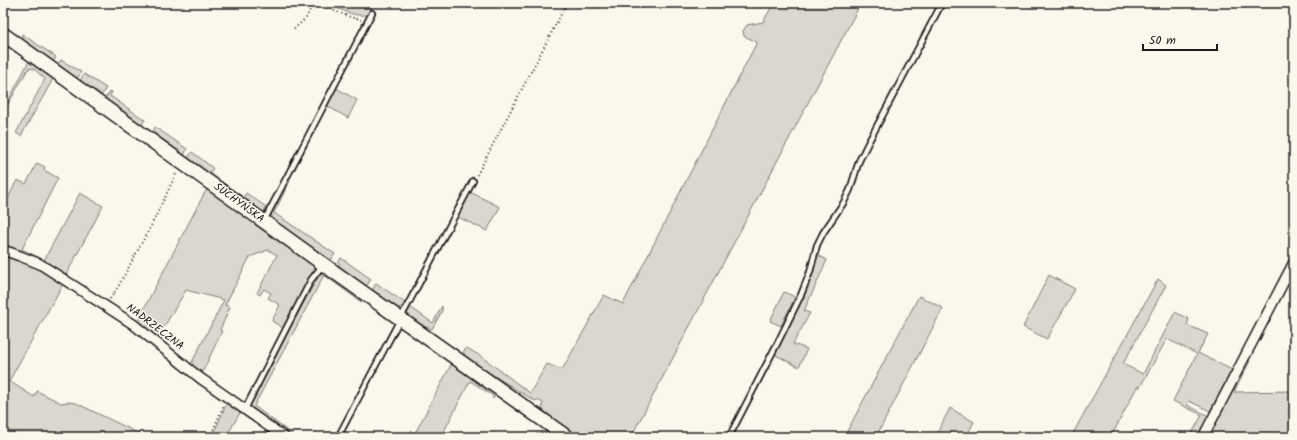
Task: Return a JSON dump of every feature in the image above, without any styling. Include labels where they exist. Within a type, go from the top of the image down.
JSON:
[{"type":"street","name":"SUCHYŃSKA","points":[[3,34],[567,437]]},
{"type":"street","name":"NADRZECZNA","points":[[3,250],[40,264],[105,305],[133,324],[200,378],[284,437]]},
{"type":"street","points":[[1202,437],[1294,262]]},
{"type":"lane","points":[[729,437],[801,295],[810,272],[817,245],[844,202],[868,143],[942,3]]},
{"type":"lane","points":[[264,221],[371,16]]},
{"type":"lane","points":[[338,437],[473,181]]},
{"type":"lane","points":[[245,409],[311,280],[324,264]]},
{"type":"path","points":[[473,181],[566,3]]},
{"type":"path","points":[[294,29],[306,18],[314,6],[320,5],[360,20],[371,16]]},
{"type":"path","points":[[105,305],[118,287],[152,224],[182,162]]},
{"type":"path","points":[[210,437],[228,397]]},
{"type":"shaded area","points":[[327,3],[374,3],[367,15],[357,15]]},
{"type":"shaded area","points":[[774,3],[861,3],[631,437],[577,437],[543,410],[543,403],[538,400],[535,401],[467,359],[463,352],[467,348],[482,357],[530,393],[547,364],[562,370],[604,295],[623,304],[757,42],[744,36],[743,31],[747,25],[763,22]]},
{"type":"shaded area","points":[[22,34],[56,57],[52,63],[21,39]]},
{"type":"shaded area","points":[[61,60],[81,72],[77,79],[58,66]]},
{"type":"shaded area","points":[[29,61],[53,79],[21,136],[16,133],[45,79],[33,68],[28,69],[3,113],[3,111]]},
{"type":"shaded area","points":[[84,74],[106,88],[102,95],[99,95],[81,82]]},
{"type":"shaded area","points":[[336,88],[357,100],[348,118],[327,106]]},
{"type":"shaded area","points":[[111,91],[110,96],[145,120],[141,125],[106,99]]},
{"type":"shaded area","points":[[155,127],[187,149],[184,156],[154,133],[153,131]]},
{"type":"shaded area","points":[[192,152],[213,168],[211,171],[208,173],[188,160]]},
{"type":"shaded area","points":[[37,163],[45,167],[44,170],[58,178],[22,249],[40,258],[39,259],[22,251],[3,246],[3,209],[17,180],[26,184]]},
{"type":"shaded area","points":[[288,181],[290,181],[274,213],[335,254],[331,260],[273,219],[271,214]]},
{"type":"shaded area","points":[[209,188],[316,267],[283,328],[272,321],[280,305],[268,298],[271,293],[264,289],[260,295],[257,293],[277,255],[268,250],[250,257],[225,305],[230,307],[220,330],[222,331],[202,373],[191,364],[224,300],[186,290],[158,337],[139,323],[141,314],[205,192]]},
{"type":"shaded area","points":[[470,192],[500,207],[487,231],[458,217]]},
{"type":"shaded area","points":[[80,193],[103,206],[66,275],[97,295],[43,262]]},
{"type":"shaded area","points":[[246,193],[266,207],[264,212],[245,199],[244,196]]},
{"type":"shaded area","points":[[818,255],[827,260],[804,311],[810,313],[793,344],[807,349],[799,367],[774,354],[799,306]]},
{"type":"shaded area","points":[[3,256],[21,261],[44,271],[63,284],[9,381],[34,397],[37,391],[61,403],[76,403],[146,437],[3,437]]},
{"type":"shaded area","points":[[341,258],[371,279],[368,284],[365,286],[339,266],[339,261]]},
{"type":"shaded area","points":[[325,272],[363,299],[361,302],[324,275],[254,406],[296,437],[292,437],[248,405],[314,284],[321,273]]},
{"type":"shaded area","points":[[1049,275],[1075,289],[1047,339],[1023,327]]},
{"type":"shaded area","points":[[1158,279],[1166,285],[1123,364],[1143,374],[1175,312],[1189,319],[1187,325],[1208,334],[1198,353],[1232,370],[1210,411],[1189,401],[1187,405],[1207,415],[1208,418],[1197,437],[1190,437],[1202,415],[1173,401],[1197,354],[1167,339],[1140,387],[1137,387],[1111,437],[1071,437]]},
{"type":"shaded area","points":[[376,283],[405,303],[402,307],[398,308],[374,291],[373,289]]},
{"type":"shaded area","points":[[784,292],[795,297],[781,326],[770,321]]},
{"type":"shaded area","points":[[919,296],[943,308],[876,437],[844,437]]},
{"type":"shaded area","points":[[442,306],[442,311],[432,329],[425,327],[407,314],[410,307],[433,323]]},
{"type":"shaded area","points":[[1247,359],[1250,361],[1234,392],[1294,391],[1294,437],[1206,437]]},
{"type":"shaded area","points":[[452,363],[496,394],[493,399],[493,396],[470,381],[441,437],[413,437]]},
{"type":"shaded area","points":[[228,400],[245,413],[244,415],[240,413],[226,437],[212,437]]},
{"type":"shaded area","points":[[950,408],[974,422],[966,437],[935,437]]}]
